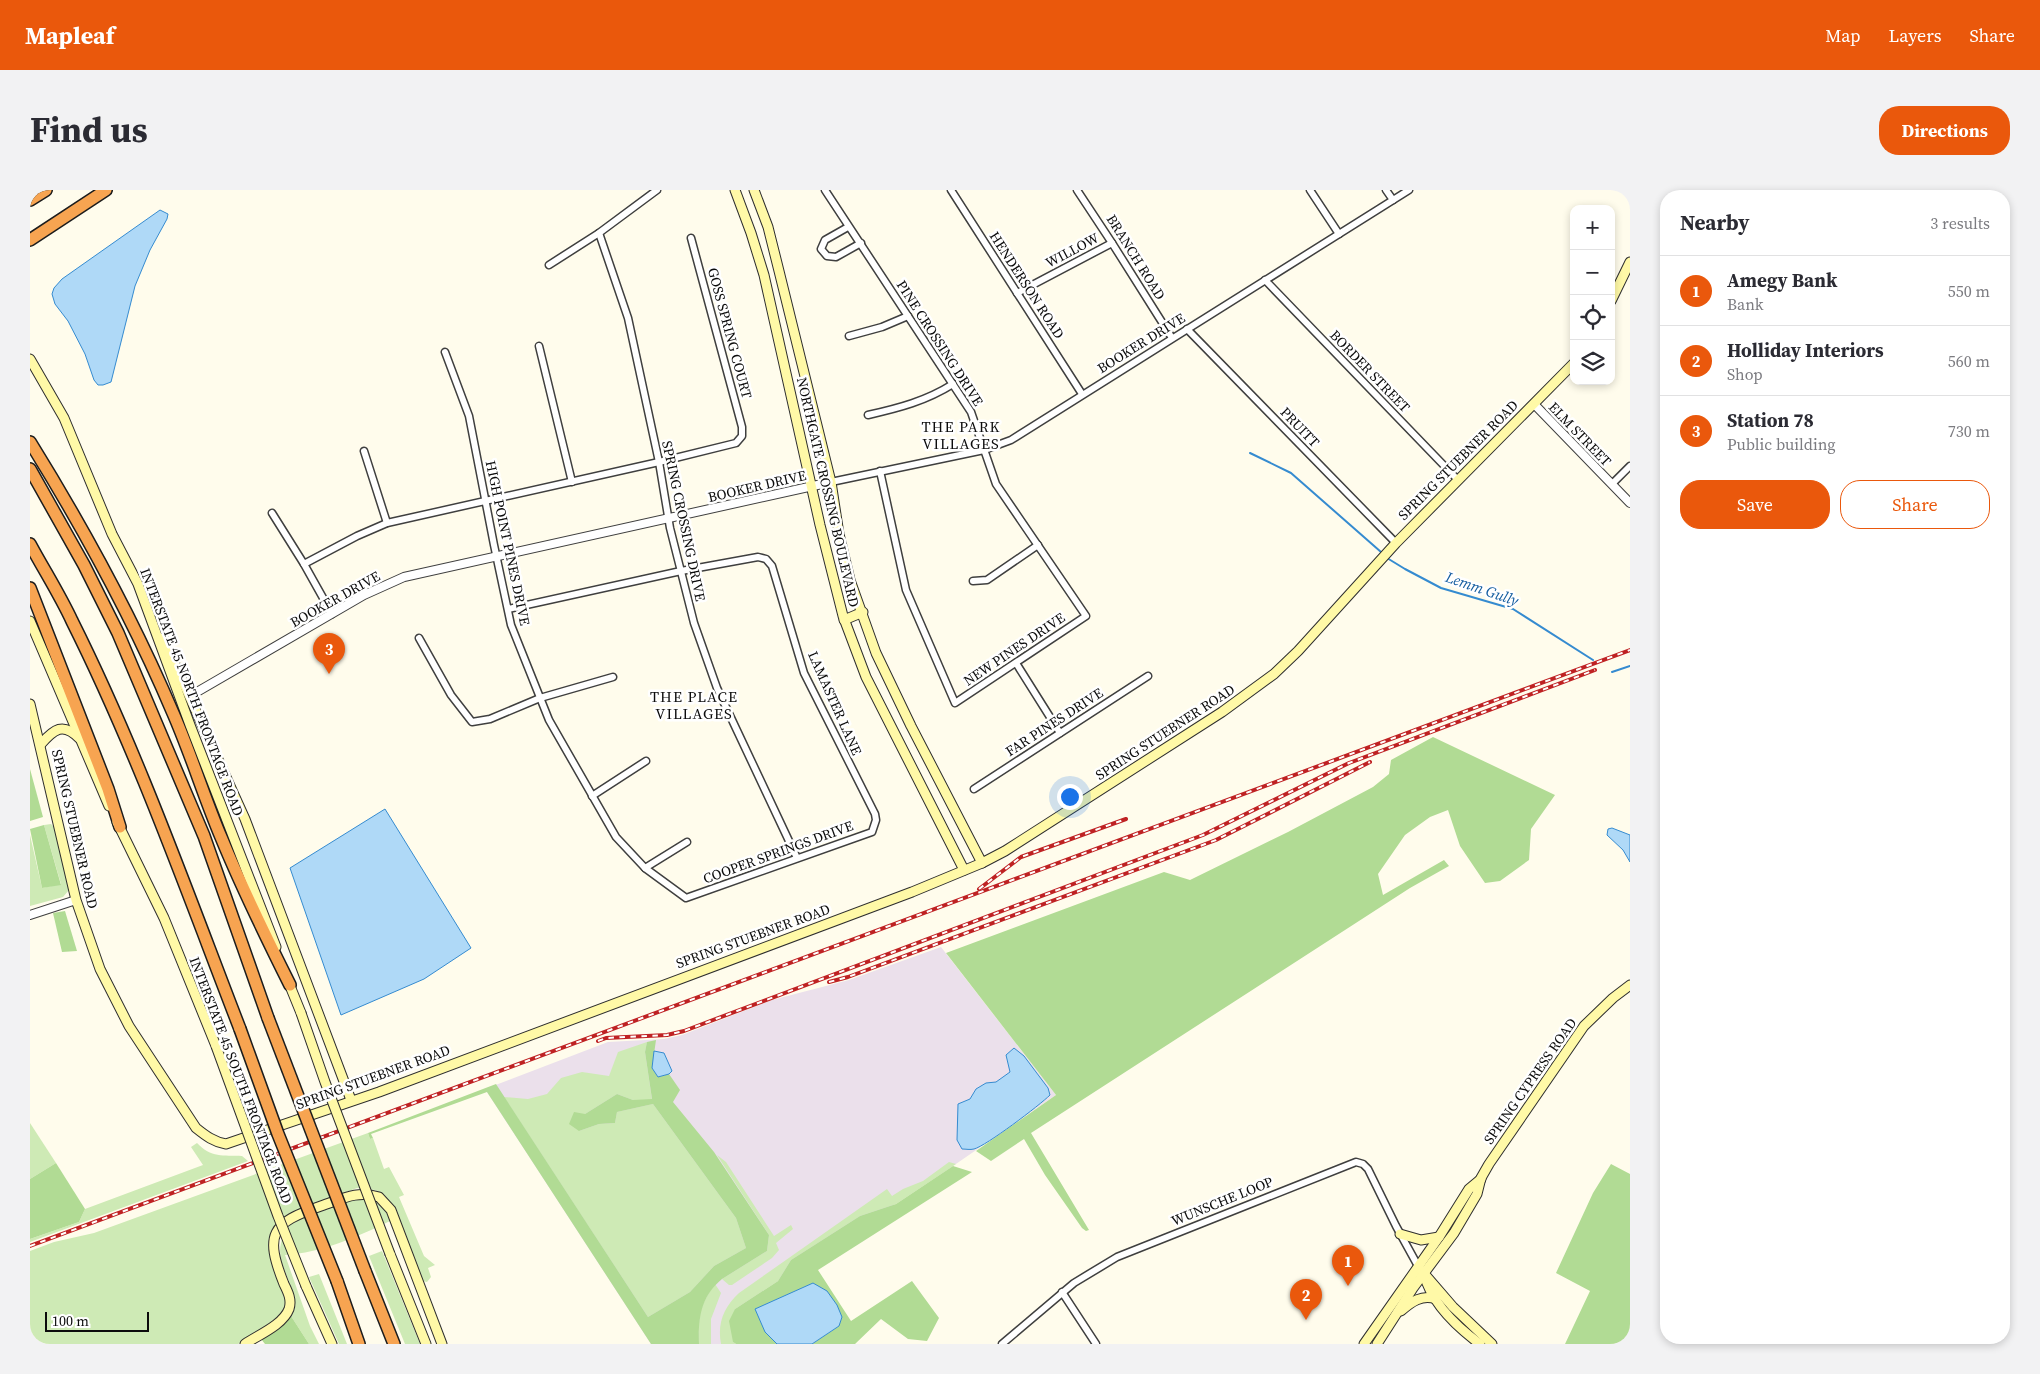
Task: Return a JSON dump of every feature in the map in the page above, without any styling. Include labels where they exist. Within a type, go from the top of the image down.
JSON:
[{"type":"highway","points":[[30,200],[46,190]]},
{"type":"highway","points":[[30,240],[106,190]]},
{"type":"highway","points":[[30,442],[92,547],[128,615],[174,714],[220,836],[241,885],[290,985]]},
{"type":"highway","points":[[30,469],[84,564],[118,633],[204,836],[268,1018],[364,1271],[394,1344]]},
{"type":"highway","points":[[30,544],[72,620],[142,777],[180,869],[278,1134],[337,1281],[359,1344]]},
{"type":"highway","points":[[30,588],[108,790],[120,827]]},
{"type":"main road","name":"NORTHGATE CROSSING BOULEVARD","points":[[734,190],[762,266],[820,525],[844,620],[866,677],[964,870]]},
{"type":"main road","name":"NORTHGATE CROSSING BOULEVARD","points":[[754,190],[768,227],[831,482],[850,580],[863,612],[876,653],[913,730],[982,863]]},
{"type":"main road","points":[[1614,295],[1630,262]]},
{"type":"main road","points":[[774,317],[789,314]]},
{"type":"main road","name":"INTERSTATE 45 NORTH FRONTAGE ROAD","points":[[30,359],[64,418],[112,534],[138,584],[290,985]]},
{"type":"main road","name":"SPRING STUEBNER ROAD","points":[[30,704],[76,900],[100,969],[129,1026],[196,1128],[209,1138],[226,1144],[379,1092],[903,895],[982,863],[1040,830],[1262,684],[1298,651],[1457,479],[1570,367]]},
{"type":"main road","points":[[138,584],[245,819],[351,1100]]},
{"type":"main road","points":[[844,620],[863,612]]},
{"type":"main road","points":[[30,621],[102,792],[120,827]]},
{"type":"main road","name":"SPRING STUEBNER ROAD","points":[[40,744],[56,731],[64,728],[72,732],[82,742]]},
{"type":"main road","points":[[898,737],[913,730]]},
{"type":"main road","name":"INTERSTATE 45 SOUTH FRONTAGE ROAD","points":[[120,827],[168,927],[216,1046],[278,1216],[332,1344]]},
{"type":"main road","points":[[290,985],[390,1254],[426,1344]]},
{"type":"main road","name":"SPRING CYPRESS ROAD","points":[[1364,1344],[1439,1237],[1469,1189],[1481,1178],[1584,1026],[1613,998],[1630,985]]},
{"type":"main road","name":"SPRING CYPRESS ROAD","points":[[1377,1344],[1454,1233],[1477,1194],[1481,1178]]},
{"type":"main road","points":[[244,1344],[278,1323],[288,1311],[290,1297],[273,1250],[276,1232],[285,1221],[295,1215],[357,1193],[379,1196],[391,1210],[442,1344]]},
{"type":"main road","points":[[1400,1234],[1421,1240],[1439,1237]]},
{"type":"main road","points":[[1418,1266],[1453,1307],[1492,1344]]},
{"type":"main road","points":[[1424,1274],[1427,1287],[1436,1299],[1459,1326],[1480,1344]]},
{"type":"main road","points":[[1397,1314],[1420,1298],[1431,1297],[1436,1299]]},
{"type":"street","points":[[549,265],[599,233],[657,190]]},
{"type":"street","name":"PINE CROSSING DRIVE","points":[[825,190],[971,412],[996,484],[1086,616]]},
{"type":"street","name":"HENDERSON ROAD","points":[[951,190],[1082,394]]},
{"type":"street","name":"BRANCH ROAD","points":[[1077,190],[1172,338]]},
{"type":"street","points":[[1310,190],[1339,234]]},
{"type":"street","points":[[1386,190],[1393,200]]},
{"type":"street","name":"BOOKER DRIVE","points":[[190,696],[378,588],[404,577],[812,486],[984,450],[1011,440],[1409,190]]},
{"type":"street","points":[[848,227],[825,240],[821,249],[827,256],[836,257],[861,243]]},
{"type":"street","name":"SPRING CROSSING DRIVE","points":[[599,233],[628,318],[659,462],[668,519],[694,623],[717,688],[797,858]]},
{"type":"street","name":"GOSS SPRING COURT","points":[[659,462],[736,443],[742,436],[742,426],[691,238]]},
{"type":"street","name":"WILLOW","points":[[1018,293],[1112,243]]},
{"type":"street","name":"BORDER STREET","points":[[1265,280],[1457,479]]},
{"type":"street","points":[[849,336],[882,327],[908,316]]},
{"type":"street","name":"PRUITT","points":[[1187,329],[1396,543]]},
{"type":"street","points":[[539,346],[572,482]]},
{"type":"street","name":"HIGH POINT PINES DRIVE","points":[[445,352],[469,416],[496,556],[512,625],[549,720],[616,837],[645,868],[686,898]]},
{"type":"street","points":[[868,415],[903,408],[934,395],[953,384]]},
{"type":"street","name":"ELM STREET","points":[[1534,404],[1630,503]]},
{"type":"street","points":[[364,451],[387,523]]},
{"type":"street","points":[[304,564],[357,536],[387,523],[659,462]]},
{"type":"street","points":[[1612,484],[1630,466]]},
{"type":"street","name":"NEW PINES DRIVE","points":[[880,472],[906,590],[955,703],[1086,616]]},
{"type":"street","points":[[272,512],[332,614]]},
{"type":"street","points":[[973,581],[987,580],[1038,545]]},
{"type":"street","name":"LAMASTER LANE","points":[[682,572],[758,558],[766,559],[772,566],[804,673],[874,814],[875,826]]},
{"type":"street","points":[[508,609],[682,572]]},
{"type":"street","points":[[418,638],[451,694],[472,722],[490,719],[540,698],[613,677]]},
{"type":"street","points":[[1016,663],[1060,733]]},
{"type":"street","name":"FAR PINES DRIVE","points":[[974,789],[1148,676]]},
{"type":"street","points":[[592,796],[646,762]]},
{"type":"street","name":"COOPER SPRINGS DRIVE","points":[[686,898],[872,832],[875,826]]},
{"type":"street","points":[[645,868],[687,842]]},
{"type":"street","points":[[30,914],[76,900]]},
{"type":"street","name":"WUNSCHE LOOP","points":[[1002,1344],[1062,1292],[1094,1269],[1117,1257],[1356,1162],[1364,1164],[1368,1170],[1418,1266]]},
{"type":"street","points":[[1062,1292],[1096,1344]]},
{"type":"shaded area","points":[[941,947],[1056,1095],[953,1166],[735,1309],[734,1344],[651,1344],[485,1089],[608,1042],[664,1039],[682,1035],[772,1000],[849,980]]},
{"type":"green space","points":[[1433,737],[1555,795],[1531,829],[1529,860],[1500,881],[1485,883],[1460,846],[1448,810],[1430,817],[1405,835],[1378,874],[1383,895],[1444,860],[1449,866],[1410,888],[1031,1133],[1089,1230],[1086,1231],[1082,1228],[1045,1175],[1024,1139],[991,1161],[976,1151],[1056,1095],[946,953],[1164,872],[1190,880],[1288,832],[1373,787],[1389,774],[1391,760]]},
{"type":"green space","points":[[30,769],[43,817],[30,821]]},
{"type":"green space","points":[[51,824],[55,828],[69,890],[63,897],[30,906],[30,835],[42,888],[61,884],[44,825]]},
{"type":"green space","points":[[44,825],[61,885],[42,888],[30,829]]},
{"type":"green space","points":[[65,911],[77,951],[62,952],[53,913]]},
{"type":"green space","points":[[656,1040],[652,1068],[658,1077],[669,1074],[680,1090],[673,1102],[714,1152],[769,1235],[767,1251],[722,1279],[709,1293],[700,1316],[699,1344],[651,1344],[487,1092],[371,1134],[373,1138],[370,1139],[368,1133],[496,1084],[648,1317],[690,1292],[714,1266],[746,1248],[736,1218],[653,1104],[617,1112],[615,1123],[599,1124],[579,1131],[569,1124],[574,1112],[585,1114],[617,1094],[633,1100],[652,1099],[645,1052],[647,1042]]},
{"type":"green space","points":[[647,1042],[645,1052],[652,1100],[633,1100],[617,1094],[585,1114],[579,1131],[599,1124],[615,1123],[617,1112],[653,1104],[736,1218],[746,1248],[714,1266],[690,1292],[648,1317],[504,1097],[528,1099],[547,1094],[561,1078],[582,1072],[609,1076],[618,1052]]},
{"type":"green space","points":[[30,1123],[56,1163],[30,1179]]},
{"type":"green space","points":[[368,1133],[370,1139],[373,1138],[384,1169],[389,1167],[404,1195],[399,1197],[424,1256],[435,1265],[428,1268],[431,1277],[427,1282],[422,1281],[394,1209],[385,1196],[375,1190],[357,1188],[294,1212],[282,1220],[275,1229],[271,1239],[271,1250],[276,1273],[285,1296],[284,1310],[277,1319],[238,1344],[30,1344],[30,1251],[54,1242],[94,1233]]},
{"type":"green space","points":[[197,1143],[212,1153],[242,1156],[248,1161],[30,1242],[30,1239],[79,1222],[85,1209],[203,1165],[191,1147]]},
{"type":"green space","points":[[717,1155],[726,1162],[774,1236],[791,1225],[793,1229],[776,1243],[779,1250],[772,1258],[732,1285],[729,1285],[722,1279],[767,1251],[769,1235]]},
{"type":"green space","points":[[949,1162],[956,1164],[896,1204],[860,1216],[791,1260],[778,1281],[735,1309],[733,1342],[736,1344],[721,1344],[720,1329],[723,1316],[729,1304],[739,1293],[887,1189],[892,1196],[903,1189],[923,1181]]},
{"type":"green space","points":[[56,1163],[85,1209],[79,1222],[30,1239],[30,1179]]},
{"type":"green space","points":[[1611,1164],[1630,1174],[1630,1344],[1565,1344],[1590,1291],[1556,1273],[1593,1193]]},
{"type":"green space","points":[[953,1166],[972,1172],[818,1270],[851,1321],[912,1281],[939,1318],[927,1341],[908,1339],[881,1319],[855,1344],[812,1344],[839,1326],[765,1332],[777,1344],[736,1344],[733,1342],[729,1321],[735,1309],[778,1281],[791,1260],[860,1216],[896,1204]]},
{"type":"green space","points":[[360,1196],[382,1206],[390,1221],[325,1248],[285,1255],[310,1326],[319,1344],[309,1344],[291,1316],[294,1296],[281,1258],[280,1248],[283,1237],[290,1225],[297,1219]]},
{"type":"green space","points":[[382,1251],[420,1344],[405,1344],[369,1256]]},
{"type":"green space","points":[[319,1274],[347,1344],[339,1344],[309,1277]]},
{"type":"green space","points":[[715,1284],[721,1293],[711,1319],[711,1344],[699,1344],[701,1312]]},
{"type":"green space","points":[[291,1316],[309,1344],[265,1344],[261,1339],[282,1325]]},
{"type":"water","points":[[160,210],[168,214],[167,219],[150,250],[135,286],[111,382],[98,385],[68,321],[55,304],[52,294],[54,288],[62,279]]},
{"type":"water","points":[[385,809],[471,948],[424,979],[341,1015],[290,868]]},
{"type":"water","points":[[1612,828],[1630,835],[1630,862],[1623,850],[1607,835],[1608,829]]},
{"type":"water","points":[[1014,1048],[1024,1056],[1048,1088],[1050,1095],[990,1141],[974,1149],[962,1149],[957,1140],[958,1104],[970,1099],[976,1089],[986,1083],[996,1082],[1010,1072],[1006,1055]]},
{"type":"water","points":[[654,1051],[664,1053],[672,1071],[669,1074],[658,1077],[652,1068]]},
{"type":"water","points":[[813,1283],[827,1291],[837,1305],[842,1317],[839,1326],[812,1344],[777,1344],[765,1332],[755,1309]]},
{"type":"waterway","name":"Lemm Gully","points":[[1250,453],[1291,473],[1381,552]]},
{"type":"waterway","name":"Lemm Gully","points":[[1387,558],[1441,588],[1513,609],[1593,660]]},
{"type":"waterway","name":"Lemm Gully","points":[[1612,672],[1630,666]]},
{"type":"railway","points":[[30,1246],[1630,650]]},
{"type":"railway","points":[[598,1041],[606,1038],[667,1035],[684,1031],[1203,835],[1349,763],[1595,670]]},
{"type":"railway","points":[[829,982],[848,977],[1216,840],[1370,762]]},
{"type":"railway","points":[[979,889],[1021,857],[1126,819]]},
{"type":"place","name":"Station 78","points":[[329,674]]},
{"type":"place","name":"Amegy Bank","points":[[1348,1286]]},
{"type":"place","name":"Holliday Interiors","points":[[1306,1320]]},
{"type":"district","name":"THE PARK VILLAGES","points":[[961,436]]},
{"type":"district","name":"THE PLACE VILLAGES","points":[[694,706]]}]
